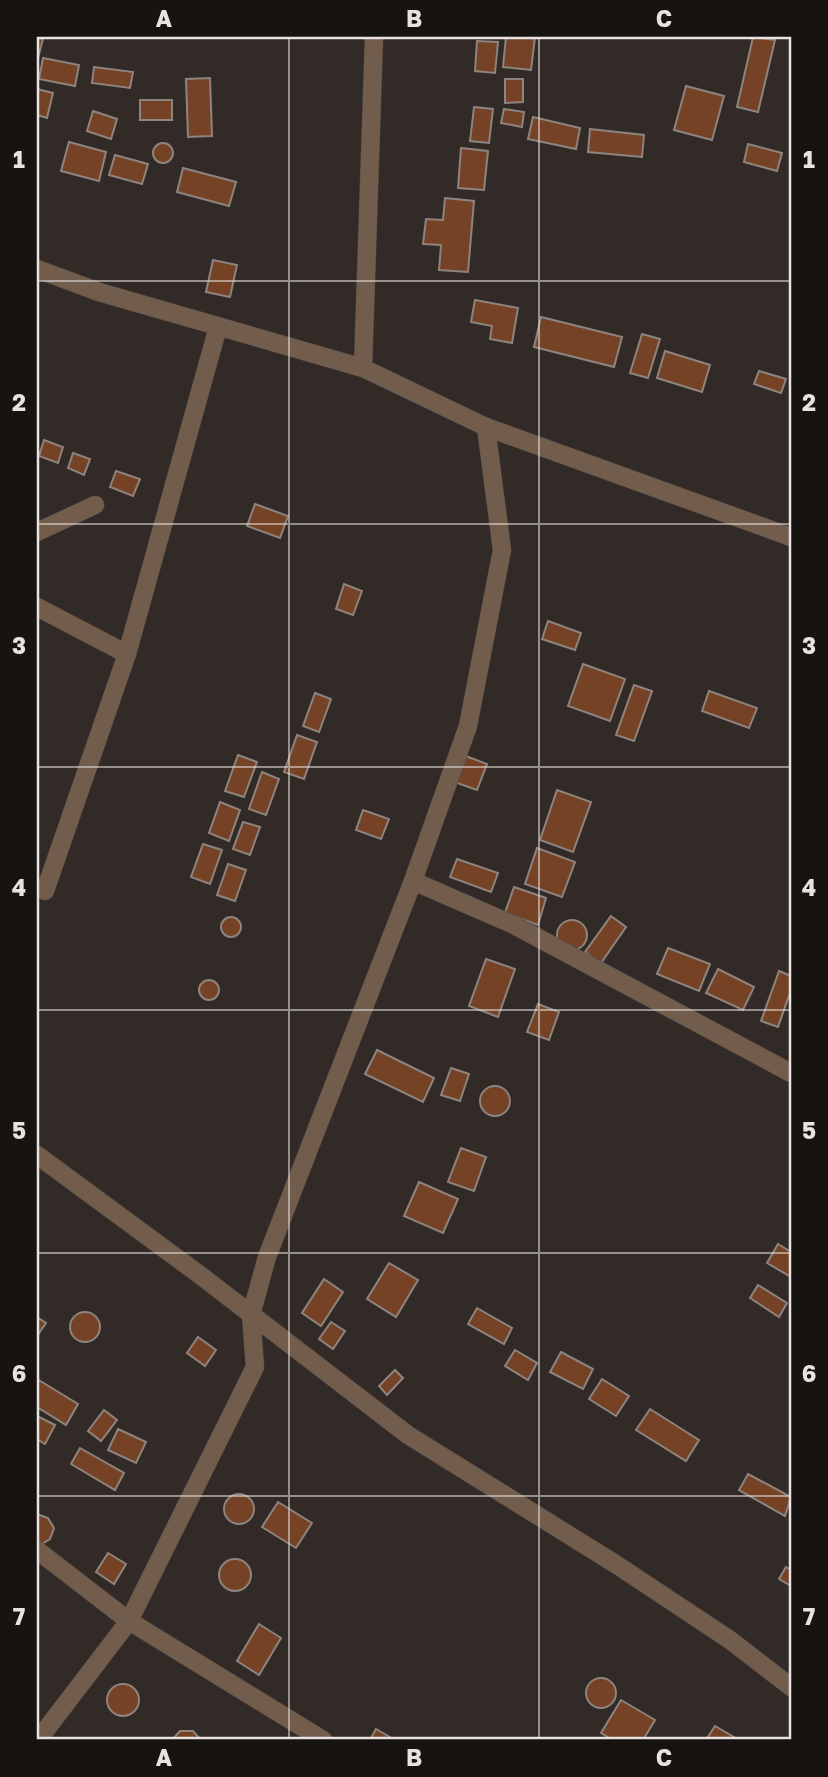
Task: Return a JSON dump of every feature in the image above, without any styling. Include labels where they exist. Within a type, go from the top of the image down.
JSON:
[{"type":"street","points":[[363,368],[374,37]]},
{"type":"street","points":[[37,269],[99,292],[363,368],[486,427],[791,537]]},
{"type":"street","points":[[45,891],[127,654],[218,327]]},
{"type":"street","points":[[38,1740],[129,1621],[255,1367],[251,1315],[267,1257],[413,881],[468,726],[502,550],[486,427]]},
{"type":"street","points":[[37,532],[95,505]]},
{"type":"street","points":[[37,607],[127,654]]},
{"type":"street","points":[[413,881],[514,925],[791,1073]]},
{"type":"street","points":[[37,1155],[408,1435],[617,1565],[730,1640],[791,1687]]},
{"type":"street","points":[[37,1550],[129,1621],[323,1740]]},
{"type":"building","points":[[37,37],[43,39],[37,62]]},
{"type":"building","points":[[506,37],[535,37],[531,70],[503,67]]},
{"type":"building","points":[[753,37],[775,40],[758,112],[737,107]]},
{"type":"building","points":[[477,41],[498,42],[495,73],[475,71]]},
{"type":"building","points":[[43,58],[79,65],[75,86],[39,79]]},
{"type":"building","points":[[94,67],[133,72],[130,88],[92,83]]},
{"type":"building","points":[[210,78],[212,136],[188,137],[186,79]]},
{"type":"building","points":[[505,79],[523,79],[523,102],[505,103]]},
{"type":"building","points":[[686,86],[724,96],[712,140],[674,130]]},
{"type":"building","points":[[37,89],[53,93],[47,118],[37,115]]},
{"type":"building","points":[[140,100],[172,100],[172,120],[140,120]]},
{"type":"building","points":[[474,107],[493,109],[489,143],[470,141]]},
{"type":"building","points":[[504,109],[524,112],[522,127],[501,123]]},
{"type":"building","points":[[93,111],[117,119],[111,139],[87,131]]},
{"type":"building","points":[[533,117],[580,128],[576,149],[528,139]]},
{"type":"building","points":[[590,129],[644,135],[642,157],[588,152]]},
{"type":"building","points":[[69,142],[106,152],[99,181],[61,171]]},
{"type":"building","points":[[163,143],[170,146],[173,153],[170,160],[163,163],[156,160],[153,153],[156,146]]},
{"type":"building","points":[[748,144],[782,153],[777,171],[744,162]]},
{"type":"building","points":[[461,148],[488,151],[484,190],[458,188]]},
{"type":"building","points":[[115,155],[148,164],[142,184],[109,175]]},
{"type":"building","points":[[183,168],[236,182],[229,206],[177,192]]},
{"type":"building","points":[[445,198],[474,201],[468,272],[439,270],[441,245],[423,244],[426,219],[443,220]]},
{"type":"building","points":[[213,260],[237,265],[230,297],[206,292]]},
{"type":"building","points":[[475,300],[518,308],[512,343],[490,339],[492,326],[471,322]]},
{"type":"building","points":[[541,317],[622,337],[614,367],[534,347]]},
{"type":"building","points":[[642,334],[660,339],[648,378],[630,373]]},
{"type":"building","points":[[665,351],[710,365],[702,392],[657,378]]},
{"type":"building","points":[[759,371],[786,379],[781,393],[754,384]]},
{"type":"building","points":[[44,440],[63,447],[58,463],[39,456]]},
{"type":"building","points":[[73,453],[90,459],[84,475],[68,468]]},
{"type":"building","points":[[116,471],[140,479],[133,496],[110,487]]},
{"type":"building","points":[[255,504],[288,516],[280,538],[247,526]]},
{"type":"building","points":[[344,584],[362,591],[353,615],[336,609]]},
{"type":"building","points":[[548,621],[581,633],[575,650],[542,639]]},
{"type":"building","points":[[583,664],[625,679],[610,721],[568,706]]},
{"type":"building","points":[[634,685],[652,691],[634,741],[616,735]]},
{"type":"building","points":[[709,691],[757,708],[749,728],[702,711]]},
{"type":"building","points":[[315,693],[331,699],[319,732],[303,726]]},
{"type":"building","points":[[297,735],[317,742],[304,779],[284,772]]},
{"type":"building","points":[[238,755],[257,762],[244,797],[225,791]]},
{"type":"building","points":[[463,755],[487,764],[477,790],[454,782]]},
{"type":"building","points":[[262,772],[279,779],[266,815],[249,809]]},
{"type":"building","points":[[557,790],[591,802],[573,852],[540,840]]},
{"type":"building","points":[[220,802],[240,810],[229,841],[209,833]]},
{"type":"building","points":[[363,810],[389,819],[381,839],[356,830]]},
{"type":"building","points":[[243,822],[260,827],[250,855],[233,849]]},
{"type":"building","points":[[203,844],[222,850],[210,884],[191,877]]},
{"type":"building","points":[[537,848],[575,862],[562,897],[525,884]]},
{"type":"building","points":[[457,859],[498,873],[491,892],[450,877]]},
{"type":"building","points":[[228,864],[246,870],[235,901],[217,895]]},
{"type":"building","points":[[514,887],[546,898],[538,925],[505,913]]},
{"type":"building","points":[[611,916],[626,927],[601,963],[585,952]]},
{"type":"building","points":[[231,917],[238,920],[241,927],[238,934],[231,937],[224,934],[221,927],[224,920]]},
{"type":"building","points":[[572,920],[583,924],[587,935],[583,946],[572,950],[561,946],[557,935],[561,924]]},
{"type":"building","points":[[668,948],[710,964],[699,991],[657,974]]},
{"type":"building","points":[[486,959],[515,969],[498,1017],[469,1006]]},
{"type":"building","points":[[718,969],[754,987],[743,1010],[706,993]]},
{"type":"building","points":[[779,971],[791,976],[791,990],[778,1027],[761,1021]]},
{"type":"building","points":[[209,980],[216,983],[219,990],[216,997],[209,1000],[202,997],[199,990],[202,983]]},
{"type":"building","points":[[538,1004],[559,1012],[549,1040],[527,1032]]},
{"type":"building","points":[[377,1050],[434,1078],[423,1102],[365,1074]]},
{"type":"building","points":[[451,1068],[469,1074],[460,1101],[441,1095]]},
{"type":"building","points":[[495,1086],[506,1090],[510,1101],[506,1112],[495,1116],[484,1112],[480,1101],[484,1090]]},
{"type":"building","points":[[461,1148],[486,1157],[474,1191],[448,1182]]},
{"type":"building","points":[[419,1182],[458,1199],[443,1233],[404,1216]]},
{"type":"building","points":[[778,1244],[791,1252],[791,1277],[767,1263]]},
{"type":"building","points":[[389,1263],[418,1280],[396,1317],[367,1299]]},
{"type":"building","points":[[324,1279],[343,1292],[321,1326],[302,1313]]},
{"type":"building","points":[[758,1285],[787,1303],[779,1317],[750,1298]]},
{"type":"building","points":[[477,1308],[512,1328],[504,1344],[468,1324]]},
{"type":"building","points":[[85,1312],[96,1316],[100,1327],[96,1338],[85,1342],[74,1338],[70,1327],[74,1316]]},
{"type":"building","points":[[37,1317],[46,1323],[37,1336]]},
{"type":"building","points":[[331,1322],[345,1331],[333,1349],[319,1339]]},
{"type":"building","points":[[198,1337],[216,1350],[205,1366],[187,1353]]},
{"type":"building","points":[[515,1350],[537,1363],[528,1380],[505,1366]]},
{"type":"building","points":[[561,1352],[593,1369],[583,1389],[550,1372]]},
{"type":"building","points":[[395,1370],[403,1378],[387,1395],[379,1386]]},
{"type":"building","points":[[37,1379],[78,1404],[66,1425],[37,1407]]},
{"type":"building","points":[[602,1379],[629,1396],[616,1416],[589,1399]]},
{"type":"building","points":[[650,1409],[699,1440],[686,1461],[636,1430]]},
{"type":"building","points":[[104,1410],[117,1420],[101,1441],[88,1431]]},
{"type":"building","points":[[37,1416],[55,1425],[45,1444],[37,1439]]},
{"type":"building","points":[[118,1429],[146,1442],[136,1463],[108,1450]]},
{"type":"building","points":[[80,1448],[124,1473],[115,1490],[71,1464]]},
{"type":"building","points":[[748,1474],[791,1497],[785,1516],[739,1490]]},
{"type":"building","points":[[239,1494],[250,1498],[254,1509],[250,1520],[239,1524],[228,1520],[224,1509],[228,1498]]},
{"type":"building","points":[[278,1502],[312,1523],[296,1548],[262,1527]]},
{"type":"building","points":[[37,1514],[48,1518],[54,1528],[50,1539],[40,1545],[37,1545]]},
{"type":"building","points":[[108,1553],[126,1564],[114,1584],[96,1572]]},
{"type":"building","points":[[235,1559],[246,1564],[251,1575],[246,1586],[235,1591],[224,1586],[219,1575],[224,1564]]},
{"type":"building","points":[[786,1567],[791,1570],[791,1586],[779,1579]]},
{"type":"building","points":[[259,1624],[281,1638],[259,1675],[237,1661]]},
{"type":"building","points":[[601,1678],[612,1682],[616,1693],[612,1704],[601,1708],[590,1704],[586,1693],[590,1682]]},
{"type":"building","points":[[123,1684],[134,1689],[139,1700],[134,1711],[123,1716],[112,1711],[107,1700],[112,1689]]},
{"type":"building","points":[[621,1700],[655,1720],[643,1740],[613,1740],[601,1733]]},
{"type":"building","points":[[715,1726],[734,1737],[732,1740],[706,1740]]},
{"type":"building","points":[[376,1729],[395,1740],[370,1740]]},
{"type":"building","points":[[180,1731],[193,1731],[201,1740],[172,1740]]}]
